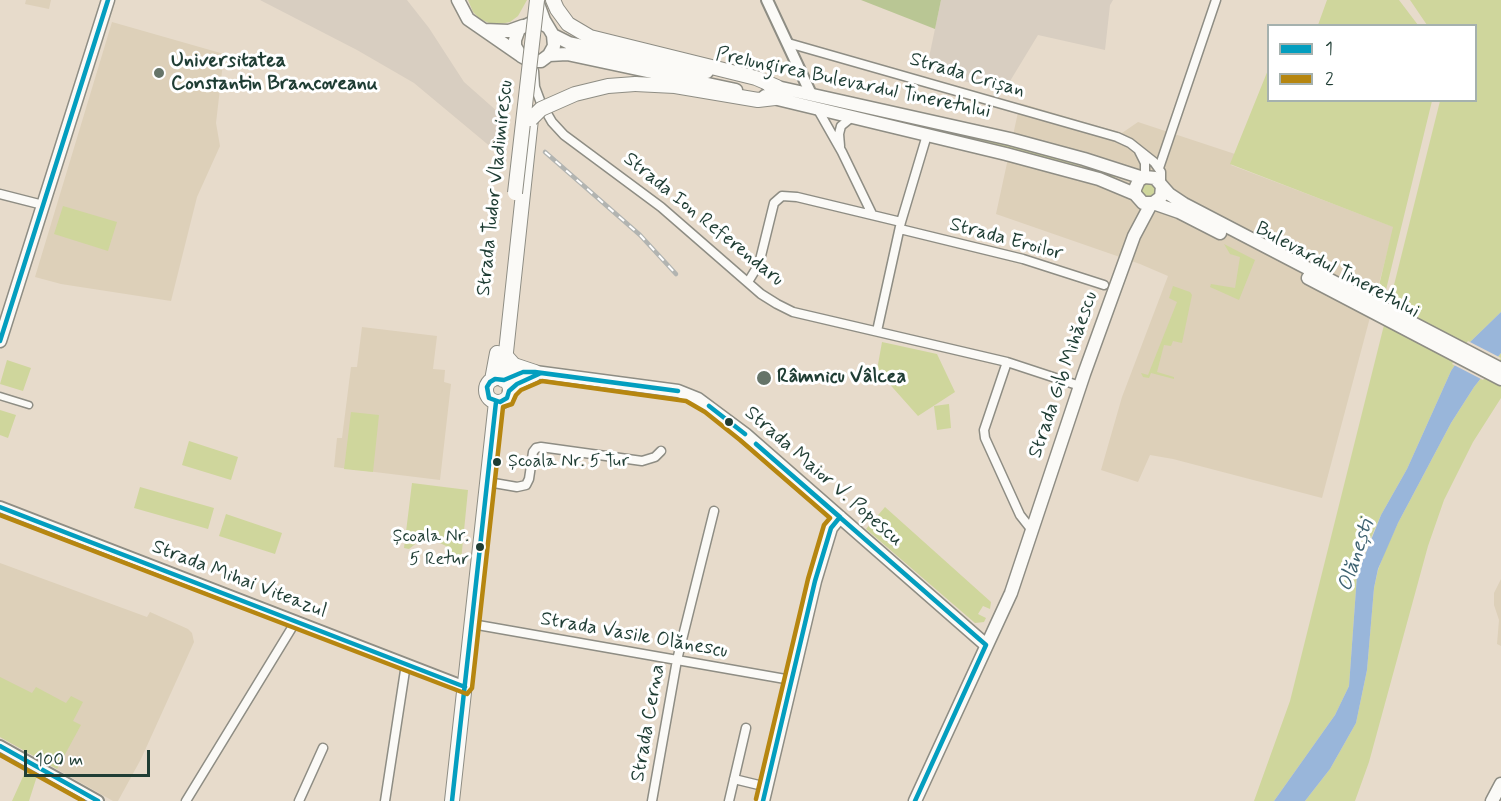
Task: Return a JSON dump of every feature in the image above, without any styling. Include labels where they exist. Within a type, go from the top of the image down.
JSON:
[{"type":"main road","points":[[0,341],[108,0]]},
{"type":"main road","points":[[458,0],[468,19],[521,56],[536,62],[549,55],[554,46],[551,31],[537,0]]},
{"type":"main road","points":[[521,56],[515,46],[515,40],[519,29],[533,14],[537,0]]},
{"type":"main road","name":"Strada Tudor Vladimirescu","points":[[502,383],[506,357],[506,309],[523,112],[537,0]]},
{"type":"main road","name":"Strada Tudor Vladimirescu","points":[[502,383],[496,363],[506,309],[545,0]]},
{"type":"main road","points":[[553,0],[562,18],[582,34],[756,78],[780,92]]},
{"type":"main road","name":"Prelungirea Bulevardul Tineretului","points":[[526,24],[537,22],[570,43],[780,92],[817,108],[1088,176],[1136,196]]},
{"type":"main road","points":[[483,30],[509,31],[526,24]]},
{"type":"main road","name":"Prelungirea Bulevardul Tineretului","points":[[549,55],[567,54],[780,92],[811,94],[1010,139],[1144,177]]},
{"type":"main road","points":[[531,119],[541,109],[553,103],[575,94],[608,86],[635,84],[682,87],[758,100],[798,86],[804,78]]},
{"type":"main road","points":[[1136,196],[1136,185],[1144,177]]},
{"type":"main road","name":"Bulevardul Tineretului","points":[[1144,177],[1155,178],[1173,197],[1184,204],[1501,379]]},
{"type":"main road","points":[[1152,204],[1161,196],[1161,185]]},
{"type":"main road","name":"Bulevardul Tineretului","points":[[1136,196],[1143,203],[1186,215],[1501,369]]},
{"type":"main road","name":"Strada Gib Mihăescu","points":[[1134,236],[1137,219],[1136,196]]},
{"type":"main road","name":"Strada Gib Mihăescu","points":[[915,801],[1011,593],[1080,386],[1134,236],[1152,204]]},
{"type":"main road","points":[[506,357],[514,365],[538,372]]},
{"type":"main road","points":[[496,402],[507,398],[502,383],[522,381],[538,372]]},
{"type":"main road","name":"Strada Maior V. Popescu","points":[[538,372],[678,391],[689,394],[709,406],[746,434],[986,645]]},
{"type":"main road","name":"Strada Tudor Vladimirescu","points":[[452,801],[496,402],[486,393],[488,384],[502,383]]},
{"type":"main road","points":[[764,801],[818,572],[831,528],[840,517]]},
{"type":"main road","points":[[973,676],[974,650],[967,630],[984,631],[996,625]]},
{"type":"main road","points":[[1492,801],[1501,784]]},
{"type":"street","points":[[767,0],[811,94]]},
{"type":"street","points":[[1161,185],[1162,177],[1159,168],[1216,0]]},
{"type":"street","name":"Strada Crișan","points":[[788,43],[1118,137],[1147,155],[1159,168]]},
{"type":"street","name":"Strada Ion Referendaru","points":[[536,62],[534,77],[537,94],[552,122],[564,135],[661,207],[769,299],[793,312],[1007,362],[1080,386]]},
{"type":"street","points":[[817,108],[842,152],[872,214]]},
{"type":"street","points":[[842,152],[839,130],[852,117]]},
{"type":"street","points":[[877,331],[901,225],[927,135]]},
{"type":"street","points":[[1134,147],[1144,159],[1144,177]]},
{"type":"street","points":[[0,194],[43,205]]},
{"type":"street","name":"Strada Eroilor","points":[[748,282],[759,264],[774,203],[782,196],[797,197],[872,214],[901,225],[1023,258],[1104,285]]},
{"type":"street","points":[[1007,362],[984,430],[985,438],[1020,515],[1031,529]]},
{"type":"street","points":[[0,396],[29,405]]},
{"type":"street","points":[[488,482],[516,487],[526,485],[533,452],[536,448],[642,462],[655,457],[661,451]]},
{"type":"street","name":"Strada Mihai Viteazul","points":[[0,507],[465,687]]},
{"type":"street","name":"Strada Cerna","points":[[651,801],[677,660],[714,511]]},
{"type":"street","points":[[186,801],[296,621]]},
{"type":"street","name":"Strada Vasile Olănescu","points":[[472,624],[791,680]]},
{"type":"street","points":[[385,801],[406,664]]},
{"type":"street","points":[[729,801],[746,728]]},
{"type":"street","points":[[0,746],[98,801]]},
{"type":"street","points":[[299,801],[323,748]]},
{"type":"street","points":[[734,779],[767,787]]},
{"type":"shaded area","points":[[26,0],[51,0],[49,9],[25,4]]},
{"type":"shaded area","points":[[260,0],[407,0],[429,28],[464,82],[507,120],[504,158],[414,83],[357,50]]},
{"type":"shaded area","points":[[941,0],[1113,0],[1110,5],[1105,50],[1038,35],[1004,91],[926,72]]},
{"type":"shaded area","points":[[112,22],[224,54],[216,123],[220,146],[197,197],[171,301],[61,284],[35,277]]},
{"type":"shaded area","points":[[1020,103],[1122,133],[1138,122],[1235,154],[1231,165],[1394,227],[1322,498],[1150,455],[1138,482],[1101,470],[1122,397],[1168,276],[996,214]]},
{"type":"shaded area","points":[[362,327],[437,336],[433,369],[445,370],[444,382],[451,384],[440,480],[334,467],[337,438],[342,438],[351,367],[357,367]]},
{"type":"shaded area","points":[[0,563],[147,617],[150,612],[192,633],[194,642],[141,759],[118,801],[113,801],[0,737]]},
{"type":"shaded area","points":[[1501,579],[1501,646],[1497,644],[1499,620],[1494,605],[1494,593]]},
{"type":"green space","points":[[468,0],[527,0],[518,16],[510,22],[500,24],[480,19],[473,12]]},
{"type":"green space","points":[[861,0],[941,0],[935,29]]},
{"type":"green space","points":[[1327,0],[1399,0],[1417,24],[1318,24]]},
{"type":"green space","points":[[1410,0],[1501,0],[1501,312],[1470,342],[1451,371],[1407,469],[1381,515],[1368,545],[1357,575],[1349,686],[1335,715],[1274,801],[1254,801],[1290,701],[1440,102],[1477,102],[1477,24],[1426,24]]},
{"type":"green space","points":[[1267,72],[1267,102],[1432,102],[1384,298],[1377,294],[1393,227],[1230,164]]},
{"type":"green space","points":[[856,108],[945,129],[944,133],[855,113]]},
{"type":"green space","points":[[951,130],[1085,163],[1116,174],[1115,178],[1084,167],[950,134]]},
{"type":"green space","points":[[1149,182],[1157,190],[1149,198],[1141,190]]},
{"type":"green space","points":[[63,206],[117,222],[108,251],[54,234]]},
{"type":"green space","points":[[1224,244],[1255,260],[1239,300],[1210,287],[1211,284],[1235,288],[1240,257],[1230,254]]},
{"type":"green space","points":[[1173,286],[1190,292],[1192,295],[1182,343],[1173,341],[1171,346],[1164,345],[1157,372],[1174,377],[1174,379],[1151,373],[1149,378],[1143,377],[1141,373],[1148,375],[1177,302],[1169,298]]},
{"type":"green space","points":[[882,342],[937,354],[955,392],[918,416],[877,370]]},
{"type":"green space","points":[[1501,353],[1501,398],[1473,442],[1444,500],[1428,546],[1369,762],[1355,801],[1305,801],[1330,769],[1356,723],[1367,670],[1374,588],[1385,551],[1451,423],[1474,387]]},
{"type":"green space","points":[[7,360],[31,368],[23,391],[0,384]]},
{"type":"green space","points":[[949,404],[951,428],[937,430],[934,406]]},
{"type":"green space","points":[[0,410],[16,415],[8,438],[0,435]]},
{"type":"green space","points":[[351,412],[379,415],[373,472],[344,469]]},
{"type":"green space","points":[[189,441],[238,457],[231,480],[182,465]]},
{"type":"green space","points":[[412,483],[468,490],[461,561],[452,560],[446,546],[432,539],[419,541],[409,549],[404,548]]},
{"type":"green space","points":[[140,487],[214,508],[208,529],[134,508]]},
{"type":"green space","points":[[885,507],[991,602],[990,609],[983,606],[978,614],[986,618],[984,622],[975,623],[866,529]]},
{"type":"green space","points":[[226,514],[282,533],[275,554],[219,536]]},
{"type":"green space","points":[[0,677],[32,693],[36,687],[66,703],[71,696],[83,702],[73,721],[81,725],[57,769],[0,737]]},
{"type":"green space","points":[[26,770],[37,776],[29,801],[12,801]]},
{"type":"water","points":[[1501,312],[1501,353],[1474,387],[1451,423],[1398,523],[1378,569],[1374,588],[1367,670],[1356,723],[1330,769],[1305,801],[1274,801],[1335,715],[1349,686],[1357,575],[1381,515],[1407,469],[1451,371],[1470,342]]},
{"type":"pier","points":[[1468,341],[1501,358],[1483,380],[1452,364]]},
{"type":"railway","points":[[545,152],[640,235],[676,274]]},
{"type":"transit line","name":"1","points":[[0,341],[108,0]]},
{"type":"transit line","name":"1","points":[[523,372],[535,372],[678,391],[541,373],[517,384],[509,391],[507,398],[500,402],[489,398],[487,387],[490,382],[495,379],[504,380],[523,372]]},
{"type":"transit line","name":"2","points":[[0,515],[467,694],[472,688],[503,407],[512,404],[521,390],[542,381],[686,401],[705,412],[740,440],[830,518],[824,525],[808,579],[756,799]]},
{"type":"transit line","name":"1","points":[[452,801],[496,402]]},
{"type":"transit line","name":"1","points":[[709,406],[745,434]]},
{"type":"transit line","name":"1","points":[[709,406],[745,434]]},
{"type":"transit line","name":"1","points":[[756,444],[840,517]]},
{"type":"transit line","name":"1","points":[[756,444],[986,645],[915,801]]},
{"type":"transit line","name":"1","points":[[0,507],[465,687]]},
{"type":"transit line","name":"1","points":[[763,801],[815,581],[831,528],[840,517]]},
{"type":"transit line","name":"1","points":[[0,746],[98,801]]},
{"type":"transit line","name":"2","points":[[0,755],[83,801]]},
{"type":"place","name":"Universitatea Constantin Brancoveanu","points":[[159,73]]},
{"type":"place","name":"Râmnicu Vâlcea","points":[[764,378]]},
{"type":"place","name":"Școala Nr. 5 Tur","points":[[497,462]]},
{"type":"place","name":"Școala Nr. 5 Retur","points":[[480,547]]},
{"type":"water label","name":"Olănești","points":[[1357,556]]}]
